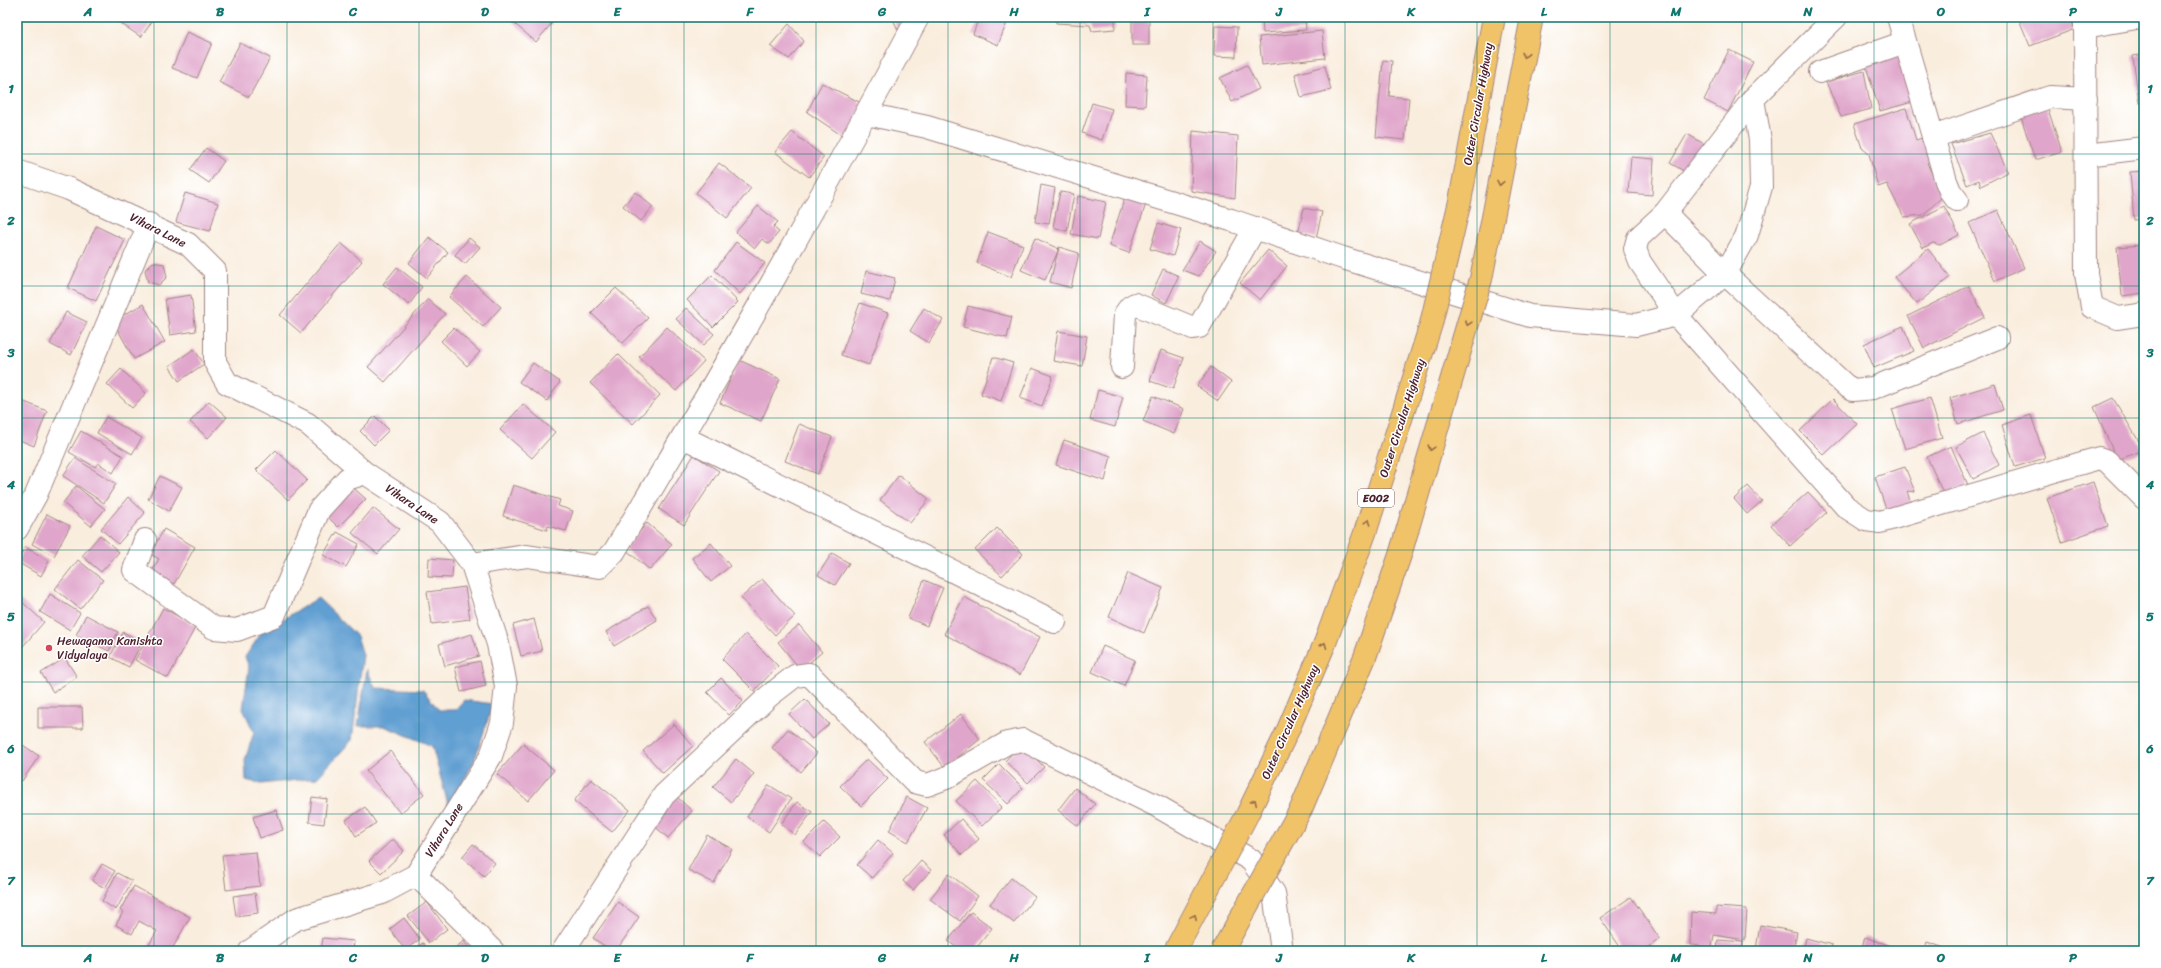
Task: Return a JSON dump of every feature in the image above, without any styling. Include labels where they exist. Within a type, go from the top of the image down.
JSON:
[{"type":"highway","name":"Outer Circular Highway","points":[[1175,951],[1247,815],[1287,732],[1327,636],[1365,533],[1431,324],[1460,201],[1494,17]]},
{"type":"highway","points":[[1222,951],[1301,809],[1365,657],[1400,555],[1481,279],[1532,17]]},
{"type":"street","points":[[472,564],[527,556],[600,567],[614,552],[683,437],[867,114],[918,17]]},
{"type":"street","points":[[1836,17],[1753,99],[1665,213],[1638,238],[1635,248],[1640,262],[1676,315],[1846,507],[1866,520],[1880,522],[2099,458],[2107,461],[2144,498]]},
{"type":"street","points":[[1898,17],[1950,192],[1957,200]]},
{"type":"street","points":[[2142,17],[2085,22],[2086,274],[2092,307],[2118,318],[2144,314]]},
{"type":"street","points":[[1820,72],[1905,42]]},
{"type":"street","points":[[1933,137],[2050,97],[2086,99]]},
{"type":"street","points":[[867,114],[926,127],[1256,228],[1530,316],[1636,325],[1676,315],[1725,274],[1747,235],[1761,187],[1760,140],[1753,99]]},
{"type":"street","points":[[2086,155],[2144,148]]},
{"type":"street","name":"Vihara Lane","points":[[17,172],[69,189],[149,224],[188,244],[215,271],[215,362],[227,383],[308,424],[365,473],[440,522],[472,564],[498,644],[506,686],[502,723],[490,756],[416,875]]},
{"type":"street","points":[[1665,213],[1725,274],[1844,385],[1853,390],[1873,388],[1997,338]]},
{"type":"street","points":[[17,528],[36,495],[149,224]]},
{"type":"street","points":[[1122,367],[1125,314],[1130,307],[1135,304],[1193,328],[1199,327],[1256,228]]},
{"type":"street","points":[[683,437],[1055,622]]},
{"type":"street","points":[[145,540],[134,570],[214,628],[237,630],[274,616],[319,510],[347,479],[365,473]]},
{"type":"street","points":[[562,951],[664,795],[769,696],[795,676],[809,674],[915,782],[927,785],[946,778],[1007,743],[1023,740],[1157,806],[1251,860],[1274,894],[1282,951]]},
{"type":"street","points":[[250,951],[296,919],[382,893],[416,875],[493,951]]},
{"type":"water","points":[[318,598],[357,636],[363,655],[352,740],[317,778],[261,784],[246,780],[245,760],[254,732],[243,709],[249,667],[245,657],[262,632]]},
{"type":"water","points":[[367,669],[375,688],[423,690],[439,710],[455,710],[464,700],[493,704],[474,762],[449,808],[432,746],[384,726],[358,726]]},
{"type":"building","points":[[111,17],[155,17],[141,37]]},
{"type":"building","points":[[511,17],[537,17],[552,23],[536,42],[509,19]]},
{"type":"building","points":[[892,17],[906,17],[898,30]]},
{"type":"building","points":[[979,17],[1009,17],[998,45],[973,34]]},
{"type":"building","points":[[1056,17],[1115,17],[1115,29],[1092,31],[1090,25],[1056,23]]},
{"type":"building","points":[[1132,17],[1149,17],[1149,45],[1132,45]]},
{"type":"building","points":[[1262,17],[1305,17],[1306,30],[1263,33]]},
{"type":"building","points":[[2018,17],[2070,17],[2075,29],[2030,46]]},
{"type":"building","points":[[789,24],[804,41],[789,59],[770,46]]},
{"type":"building","points":[[1215,26],[1237,27],[1236,57],[1214,56]]},
{"type":"building","points":[[1322,31],[1325,58],[1262,65],[1259,37]]},
{"type":"building","points":[[187,32],[212,43],[197,78],[172,68]]},
{"type":"building","points":[[240,43],[270,58],[249,97],[219,82]]},
{"type":"building","points":[[1729,50],[1753,62],[1728,112],[1704,100]]},
{"type":"building","points":[[1901,52],[1916,101],[1880,111],[1865,63]]},
{"type":"building","points":[[2144,54],[2144,102],[2139,103],[2133,56]]},
{"type":"building","points":[[1383,60],[1392,61],[1389,96],[1409,98],[1405,140],[1376,137]]},
{"type":"building","points":[[1247,65],[1259,89],[1232,102],[1220,78]]},
{"type":"building","points":[[1325,66],[1331,90],[1301,97],[1295,74]]},
{"type":"building","points":[[1864,71],[1871,109],[1841,117],[1826,82]]},
{"type":"building","points":[[1126,73],[1147,75],[1145,106],[1125,105]]},
{"type":"building","points":[[822,83],[863,104],[847,139],[807,112]]},
{"type":"building","points":[[1092,103],[1112,109],[1102,140],[1082,133]]},
{"type":"building","points":[[2047,106],[2062,152],[2035,160],[2020,114]]},
{"type":"building","points":[[1906,108],[1916,140],[1925,137],[1932,158],[1927,163],[1942,197],[1923,215],[1904,217],[1887,184],[1878,187],[1869,154],[1862,148],[1854,124]]},
{"type":"building","points":[[1193,131],[1238,136],[1235,198],[1191,191]]},
{"type":"building","points":[[792,132],[824,157],[809,177],[775,152]]},
{"type":"building","points":[[1990,133],[2008,172],[1981,186],[1979,180],[1967,185],[1951,144]]},
{"type":"building","points":[[1687,134],[1706,145],[1689,174],[1670,163]]},
{"type":"building","points":[[206,148],[224,161],[209,183],[190,170]]},
{"type":"building","points":[[1631,157],[1654,159],[1652,195],[1628,193]]},
{"type":"building","points":[[719,163],[751,188],[727,218],[696,193]]},
{"type":"building","points":[[2144,171],[2144,219],[2134,220],[2130,172]]},
{"type":"building","points":[[1041,185],[1055,188],[1049,224],[1035,222]]},
{"type":"building","points":[[635,192],[653,207],[641,221],[623,206]]},
{"type":"building","points":[[1060,192],[1074,194],[1067,231],[1053,227]]},
{"type":"building","points":[[185,193],[218,203],[210,231],[176,222]]},
{"type":"building","points":[[1078,196],[1106,202],[1098,239],[1071,234]]},
{"type":"building","points":[[1125,197],[1146,204],[1129,253],[1109,246]]},
{"type":"building","points":[[758,206],[778,222],[773,227],[779,232],[769,244],[762,239],[755,248],[736,232]]},
{"type":"building","points":[[1944,206],[1959,235],[1940,245],[1933,243],[1923,248],[1910,224]]},
{"type":"building","points":[[1304,208],[1322,212],[1316,238],[1298,234]]},
{"type":"building","points":[[1998,210],[2024,268],[1995,281],[1969,223]]},
{"type":"building","points":[[1158,223],[1181,230],[1173,256],[1150,249]]},
{"type":"building","points":[[96,226],[125,240],[96,301],[68,288]]},
{"type":"building","points":[[988,232],[1023,245],[1011,277],[977,263]]},
{"type":"building","points":[[429,237],[448,252],[427,278],[409,263]]},
{"type":"building","points":[[469,238],[480,247],[465,264],[455,255]]},
{"type":"building","points":[[1035,238],[1059,249],[1045,280],[1021,270]]},
{"type":"building","points":[[1200,241],[1216,251],[1199,276],[1182,270]]},
{"type":"building","points":[[736,242],[765,263],[740,294],[715,270]]},
{"type":"building","points":[[341,243],[362,261],[301,333],[280,315]]},
{"type":"building","points":[[2143,245],[2144,293],[2122,296],[2117,247]]},
{"type":"building","points":[[1059,247],[1079,253],[1071,288],[1050,282]]},
{"type":"building","points":[[1928,249],[1950,277],[1917,304],[1894,277]]},
{"type":"building","points":[[1268,250],[1287,266],[1260,300],[1240,283]]},
{"type":"building","points":[[153,262],[164,264],[167,277],[159,285],[148,282],[145,270]]},
{"type":"building","points":[[397,267],[422,287],[409,305],[383,284]]},
{"type":"building","points":[[1163,269],[1179,276],[1166,303],[1151,295]]},
{"type":"building","points":[[866,271],[895,278],[890,301],[861,294]]},
{"type":"building","points":[[712,275],[738,302],[713,327],[687,300]]},
{"type":"building","points":[[467,277],[501,307],[483,327],[449,297]]},
{"type":"building","points":[[1969,286],[1985,317],[1924,348],[1908,316]]},
{"type":"building","points":[[616,288],[648,318],[623,343],[591,313]]},
{"type":"building","points":[[191,295],[196,331],[170,335],[165,299]]},
{"type":"building","points":[[428,299],[445,314],[385,382],[368,367]]},
{"type":"building","points":[[860,303],[888,313],[869,365],[841,355]]},
{"type":"building","points":[[143,304],[165,342],[134,359],[113,321]]},
{"type":"building","points":[[968,306],[1012,317],[1007,338],[963,327]]},
{"type":"building","points":[[686,308],[714,334],[704,345],[676,319]]},
{"type":"building","points":[[924,308],[943,320],[929,343],[910,331]]},
{"type":"building","points":[[66,312],[87,322],[71,355],[50,344]]},
{"type":"building","points":[[1903,326],[1914,351],[1874,368],[1864,344]]},
{"type":"building","points":[[667,327],[704,361],[676,391],[639,357]]},
{"type":"building","points":[[454,328],[480,352],[467,366],[441,341]]},
{"type":"building","points":[[1058,331],[1087,336],[1082,366],[1053,361]]},
{"type":"building","points":[[194,349],[204,364],[179,381],[169,366]]},
{"type":"building","points":[[1161,350],[1184,358],[1173,389],[1150,381]]},
{"type":"building","points":[[618,354],[660,395],[633,424],[590,383]]},
{"type":"building","points":[[993,357],[1013,363],[1001,401],[981,394]]},
{"type":"building","points":[[739,360],[780,379],[761,421],[720,403]]},
{"type":"building","points":[[533,363],[560,382],[547,401],[519,382]]},
{"type":"building","points":[[1211,367],[1231,382],[1218,401],[1197,386]]},
{"type":"building","points":[[1032,368],[1053,376],[1042,406],[1020,398]]},
{"type":"building","points":[[121,369],[146,393],[132,408],[107,384]]},
{"type":"building","points":[[1995,384],[2003,410],[1958,424],[1950,398]]},
{"type":"building","points":[[1098,390],[1123,397],[1115,427],[1090,420]]},
{"type":"building","points":[[1153,396],[1184,409],[1174,434],[1143,421]]},
{"type":"building","points":[[1930,398],[1942,438],[1905,449],[1892,409]]},
{"type":"building","points":[[2113,398],[2144,450],[2117,460],[2094,407]]},
{"type":"building","points":[[17,399],[47,411],[34,446],[17,439]]},
{"type":"building","points":[[1833,399],[1857,424],[1824,455],[1800,431]]},
{"type":"building","points":[[209,401],[227,417],[208,438],[190,422]]},
{"type":"building","points":[[523,404],[555,432],[532,458],[500,430]]},
{"type":"building","points":[[2031,415],[2045,458],[2015,467],[2002,425]]},
{"type":"building","points":[[375,416],[389,430],[374,445],[360,431]]},
{"type":"building","points":[[106,417],[142,438],[132,454],[97,433]]},
{"type":"building","points":[[799,424],[832,437],[818,474],[785,461]]},
{"type":"building","points":[[81,431],[123,456],[113,473],[98,463],[95,467],[69,452]]},
{"type":"building","points":[[1983,433],[1999,465],[1973,479],[1956,447]]},
{"type":"building","points":[[1064,440],[1111,456],[1105,481],[1056,465]]},
{"type":"building","points":[[1951,446],[1968,485],[1944,495],[1927,457]]},
{"type":"building","points":[[276,450],[307,480],[288,500],[256,470]]},
{"type":"building","points":[[694,455],[719,471],[684,525],[659,509]]},
{"type":"building","points":[[75,458],[116,484],[104,503],[63,476]]},
{"type":"building","points":[[1905,467],[1915,492],[1907,491],[1912,507],[1888,515],[1875,477]]},
{"type":"building","points":[[2144,472],[2144,488],[2136,480]]},
{"type":"building","points":[[899,475],[929,499],[910,523],[880,500]]},
{"type":"building","points":[[160,476],[182,487],[169,511],[148,499]]},
{"type":"building","points":[[2093,482],[2108,526],[2062,542],[2047,498]]},
{"type":"building","points":[[349,484],[366,499],[338,527],[322,511]]},
{"type":"building","points":[[513,485],[560,500],[558,506],[573,511],[566,531],[548,526],[547,530],[503,516]]},
{"type":"building","points":[[76,486],[105,509],[91,526],[63,503]]},
{"type":"building","points":[[1748,486],[1762,501],[1747,514],[1734,499]]},
{"type":"building","points":[[1808,492],[1827,512],[1790,546],[1771,525]]},
{"type":"building","points":[[128,497],[145,513],[118,544],[101,529]]},
{"type":"building","points":[[373,508],[399,529],[378,554],[352,533]]},
{"type":"building","points":[[47,514],[70,526],[54,556],[32,544]]},
{"type":"building","points":[[647,523],[672,544],[650,570],[625,549]]},
{"type":"building","points":[[997,528],[1023,554],[1002,576],[975,550]]},
{"type":"building","points":[[164,529],[195,547],[174,584],[152,571],[159,559],[150,554]]},
{"type":"building","points":[[337,532],[359,544],[346,567],[323,555]]},
{"type":"building","points":[[100,535],[119,552],[101,572],[82,556]]},
{"type":"building","points":[[711,543],[730,566],[711,582],[692,558]]},
{"type":"building","points":[[25,547],[49,561],[41,576],[17,562]]},
{"type":"building","points":[[832,553],[849,563],[835,585],[818,575]]},
{"type":"building","points":[[429,558],[453,560],[452,578],[428,577]]},
{"type":"building","points":[[78,560],[103,580],[80,609],[55,589]]},
{"type":"building","points":[[1128,573],[1163,588],[1144,633],[1109,617]]},
{"type":"building","points":[[762,579],[795,616],[775,635],[741,598]]},
{"type":"building","points":[[924,580],[943,588],[927,626],[908,618]]},
{"type":"building","points":[[465,587],[470,619],[432,624],[427,592]]},
{"type":"building","points":[[50,594],[80,613],[70,630],[40,612]]},
{"type":"building","points":[[964,597],[1040,637],[1020,675],[944,634]]},
{"type":"building","points":[[19,599],[44,622],[17,653],[17,601]]},
{"type":"building","points":[[648,606],[657,620],[614,646],[606,632]]},
{"type":"building","points":[[163,608],[196,626],[168,678],[135,660]]},
{"type":"building","points":[[86,615],[118,632],[109,651],[76,635]]},
{"type":"building","points":[[534,619],[542,651],[521,656],[513,625]]},
{"type":"building","points":[[799,625],[822,652],[801,670],[778,642]]},
{"type":"building","points":[[123,632],[142,642],[129,667],[110,657]]},
{"type":"building","points":[[472,634],[479,656],[445,666],[439,644]]},
{"type":"building","points":[[746,634],[778,666],[754,691],[722,659]]},
{"type":"building","points":[[1103,646],[1135,660],[1124,686],[1092,672]]},
{"type":"building","points":[[65,658],[77,677],[53,692],[41,673]]},
{"type":"building","points":[[480,661],[486,686],[461,692],[455,667]]},
{"type":"building","points":[[721,678],[743,701],[729,715],[707,692]]},
{"type":"building","points":[[805,699],[829,724],[812,739],[789,714]]},
{"type":"building","points":[[38,707],[82,707],[83,728],[38,728]]},
{"type":"building","points":[[961,714],[980,739],[945,768],[925,742]]},
{"type":"building","points":[[674,724],[693,746],[663,773],[643,751]]},
{"type":"building","points":[[788,729],[817,753],[801,772],[772,748]]},
{"type":"building","points":[[17,741],[39,756],[22,781],[17,777]]},
{"type":"building","points":[[523,744],[554,770],[528,801],[497,774]]},
{"type":"building","points":[[1021,744],[1044,767],[1028,783],[1005,761]]},
{"type":"building","points":[[390,751],[424,794],[400,813],[366,771]]},
{"type":"building","points":[[736,759],[754,774],[731,802],[713,787]]},
{"type":"building","points":[[867,759],[888,779],[861,806],[840,786]]},
{"type":"building","points":[[999,764],[1023,788],[1008,804],[983,780]]},
{"type":"building","points":[[591,779],[630,810],[612,832],[574,801]]},
{"type":"building","points":[[977,781],[1002,807],[982,826],[956,801]]},
{"type":"building","points":[[769,785],[791,799],[769,832],[747,817]]},
{"type":"building","points":[[1075,788],[1095,804],[1078,826],[1058,810]]},
{"type":"building","points":[[675,795],[692,811],[668,838],[651,823]]},
{"type":"building","points":[[312,797],[327,799],[324,824],[309,822]]},
{"type":"building","points":[[907,797],[927,808],[908,842],[889,831]]},
{"type":"building","points":[[797,802],[812,812],[795,835],[781,824]]},
{"type":"building","points":[[365,807],[376,823],[356,836],[346,820]]},
{"type":"building","points":[[276,810],[283,830],[260,838],[253,817]]},
{"type":"building","points":[[961,819],[979,839],[962,855],[944,835]]},
{"type":"building","points":[[824,822],[840,837],[820,857],[804,842]]},
{"type":"building","points":[[707,835],[732,849],[714,883],[688,870]]},
{"type":"building","points":[[393,839],[404,851],[381,873],[369,861]]},
{"type":"building","points":[[878,840],[893,853],[872,878],[857,865]]},
{"type":"building","points":[[473,844],[495,863],[484,876],[462,857]]},
{"type":"building","points":[[256,852],[260,886],[226,890],[222,855]]},
{"type":"building","points":[[921,861],[931,870],[913,890],[903,881]]},
{"type":"building","points":[[102,864],[115,871],[105,888],[92,881]]},
{"type":"building","points":[[117,873],[132,881],[116,910],[102,901]]},
{"type":"building","points":[[949,874],[978,896],[960,921],[930,899]]},
{"type":"building","points":[[1011,878],[1035,897],[1014,923],[990,904]]},
{"type":"building","points":[[134,886],[190,917],[171,951],[152,951],[147,948],[157,931],[139,921],[132,934],[116,925],[123,912],[120,910]]},
{"type":"building","points":[[255,893],[258,913],[236,916],[233,896]]},
{"type":"building","points":[[1631,897],[1660,939],[1642,951],[1623,951],[1600,918]]},
{"type":"building","points":[[427,902],[447,929],[429,943],[408,916]]},
{"type":"building","points":[[618,902],[639,917],[616,951],[612,951],[593,938]]},
{"type":"building","points":[[1716,907],[1747,909],[1745,940],[1714,935],[1712,947],[1690,945],[1691,912],[1716,914]]},
{"type":"building","points":[[971,912],[992,928],[974,951],[961,951],[948,941]]},
{"type":"building","points":[[404,918],[420,939],[405,950],[390,929]]},
{"type":"building","points":[[1760,925],[1797,932],[1794,951],[1756,949]]},
{"type":"building","points":[[1865,937],[1906,951],[1861,951]]},
{"type":"building","points":[[323,938],[354,941],[353,951],[321,951]]},
{"type":"building","points":[[1806,938],[1832,945],[1830,951],[1803,951]]},
{"type":"building","points":[[1718,940],[1743,942],[1742,951],[1717,951]]},
{"type":"building","points":[[464,941],[472,951],[451,951]]},
{"type":"building","points":[[1927,942],[1954,951],[1924,951]]},
{"type":"building","points":[[423,943],[429,951],[412,951]]},
{"type":"place","name":"Hewagama Kanishta Vidyalaya","points":[[49,648]]}]
